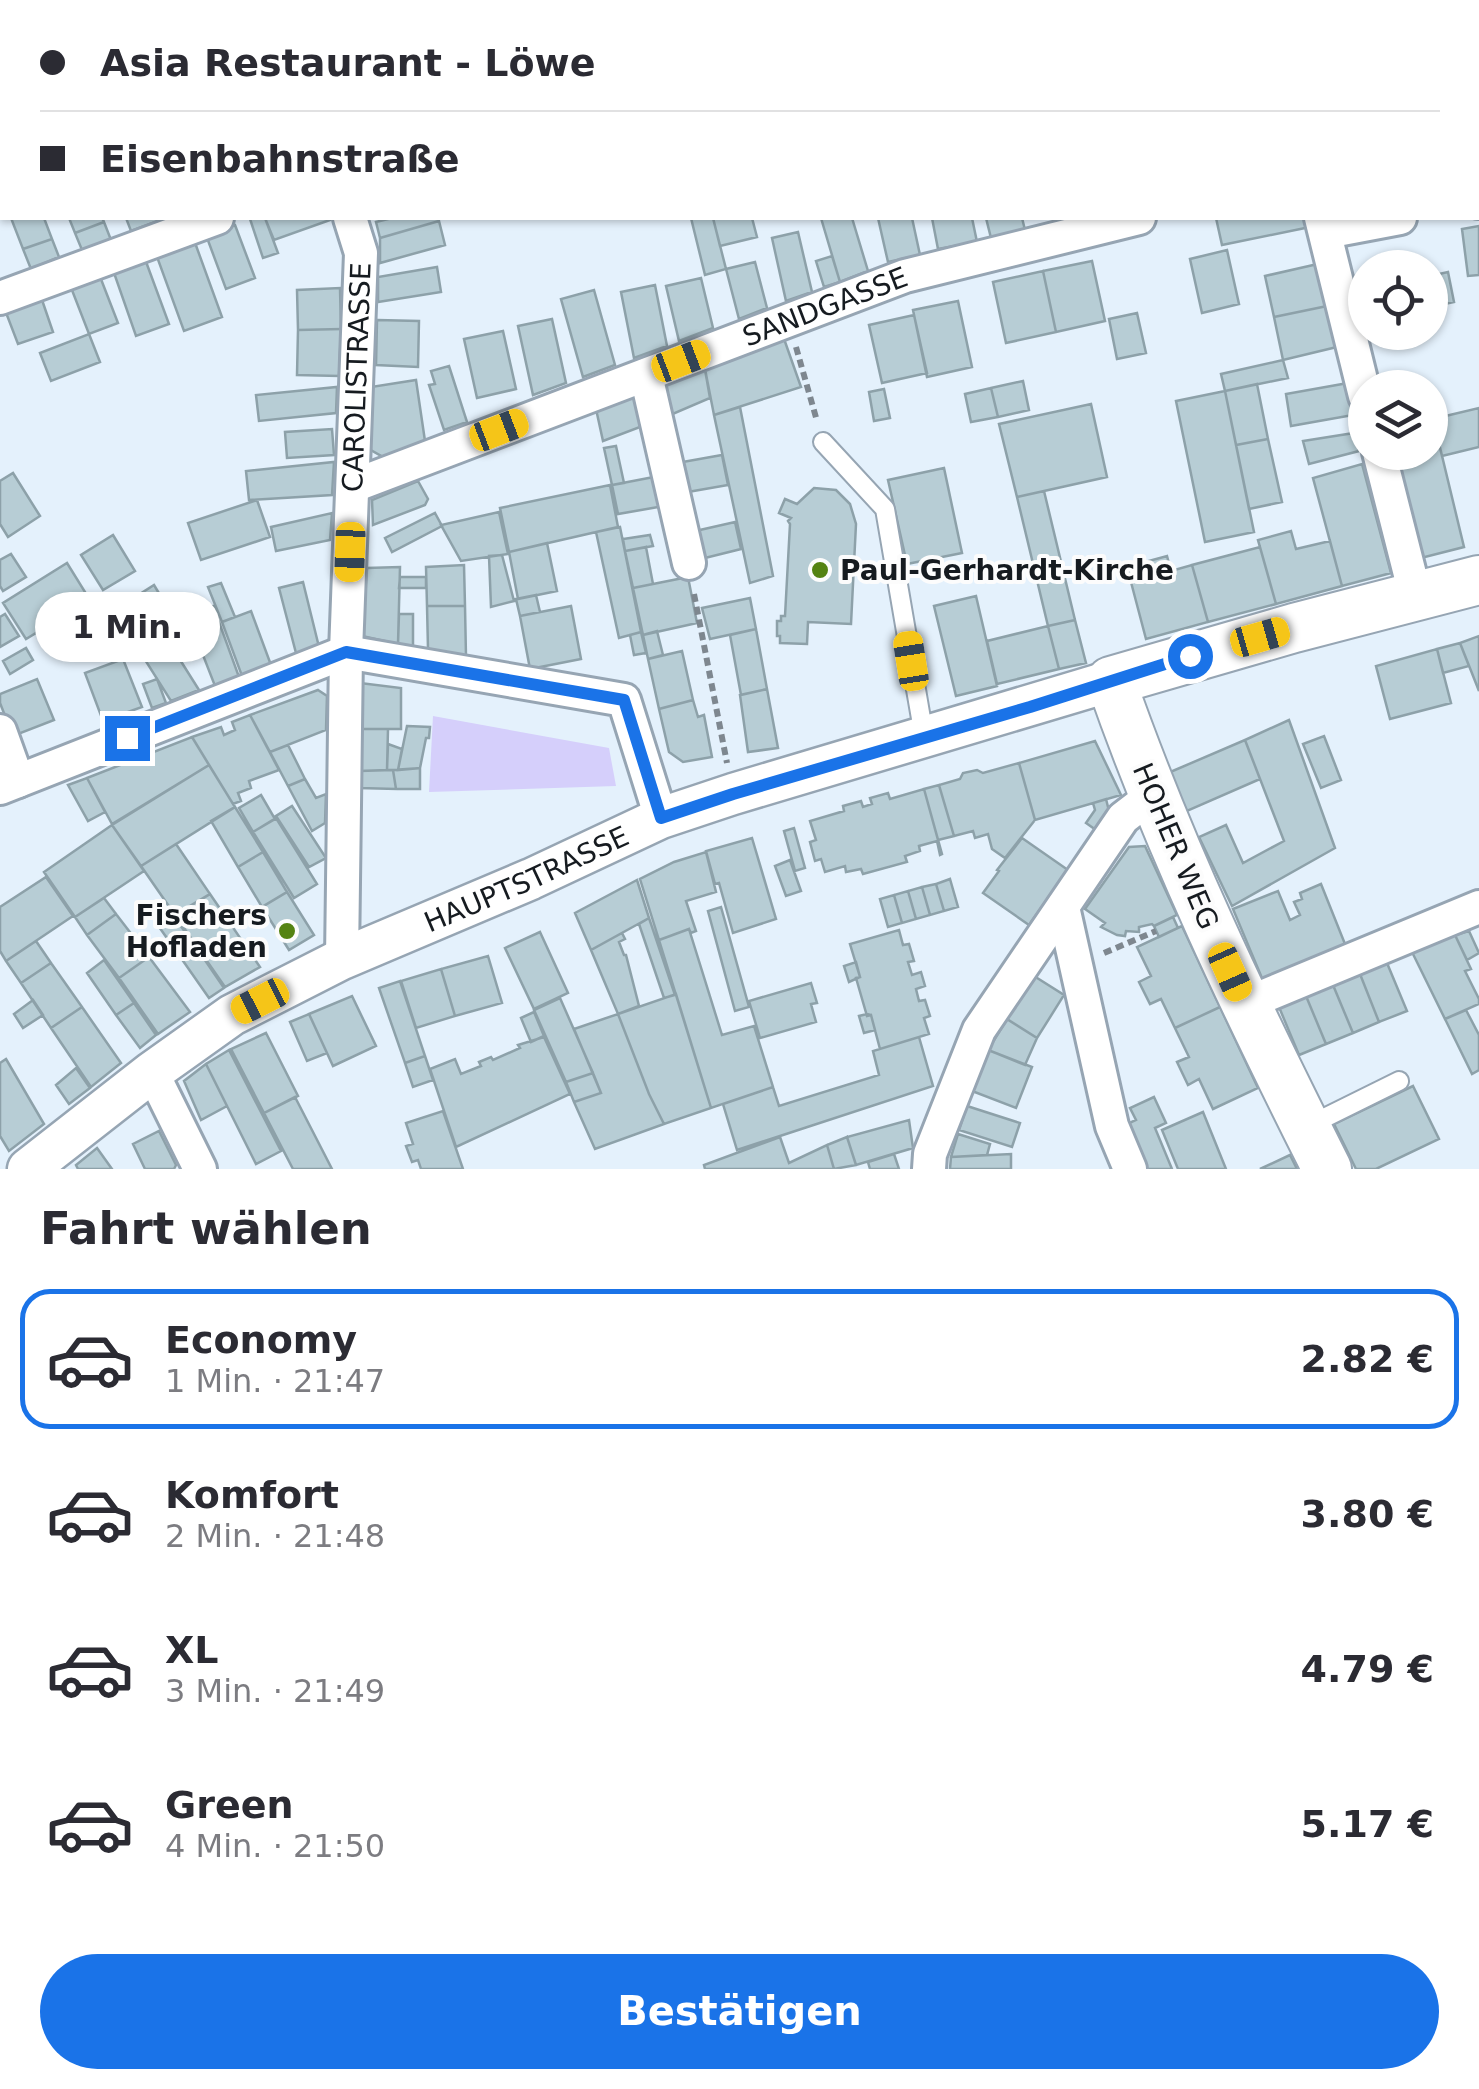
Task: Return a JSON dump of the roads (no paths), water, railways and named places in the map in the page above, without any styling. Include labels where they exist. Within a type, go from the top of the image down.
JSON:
[{"type":"main road","name":"HAUPTSTRASSE","points":[[1111,681],[1479,580]]},
{"type":"main road","name":"HOHER WEG","points":[[1111,681],[1153,795],[1245,1004],[1327,1169]]},
{"type":"street","points":[[0,298],[212,220]]},
{"type":"street","name":"CAROLISTRASSE","points":[[342,959],[346,652],[361,253],[351,220]]},
{"type":"street","name":"SANDGASSE","points":[[352,486],[905,276],[1131,220]]},
{"type":"street","points":[[1359,370],[1324,225],[1378,220]]},
{"type":"street","points":[[646,375],[688,563]]},
{"type":"street","points":[[1383,470],[1416,598]]},
{"type":"street","points":[[0,731],[9,785],[346,652],[624,700],[661,818]]},
{"type":"street","name":"HAUPTSTRASSE","points":[[28,1169],[232,1015],[342,959],[531,879],[661,818],[1111,681]]},
{"type":"street","points":[[929,1169],[930,1154],[979,1030],[1123,818],[1153,795]]},
{"type":"street","points":[[1245,1004],[1479,906]]},
{"type":"street","points":[[1063,907],[1112,1126],[1130,1169]]},
{"type":"street","points":[[152,1072],[200,1169]]},
{"type":"lane","points":[[823,442],[885,509],[924,737]]},
{"type":"lane","points":[[1306,1127],[1399,1081]]},
{"type":"place","name":"Paul-Gerhardt-Kirche","points":[[820,570]]},
{"type":"place","name":"Fischers Hofladen","points":[[287,931]]}]
